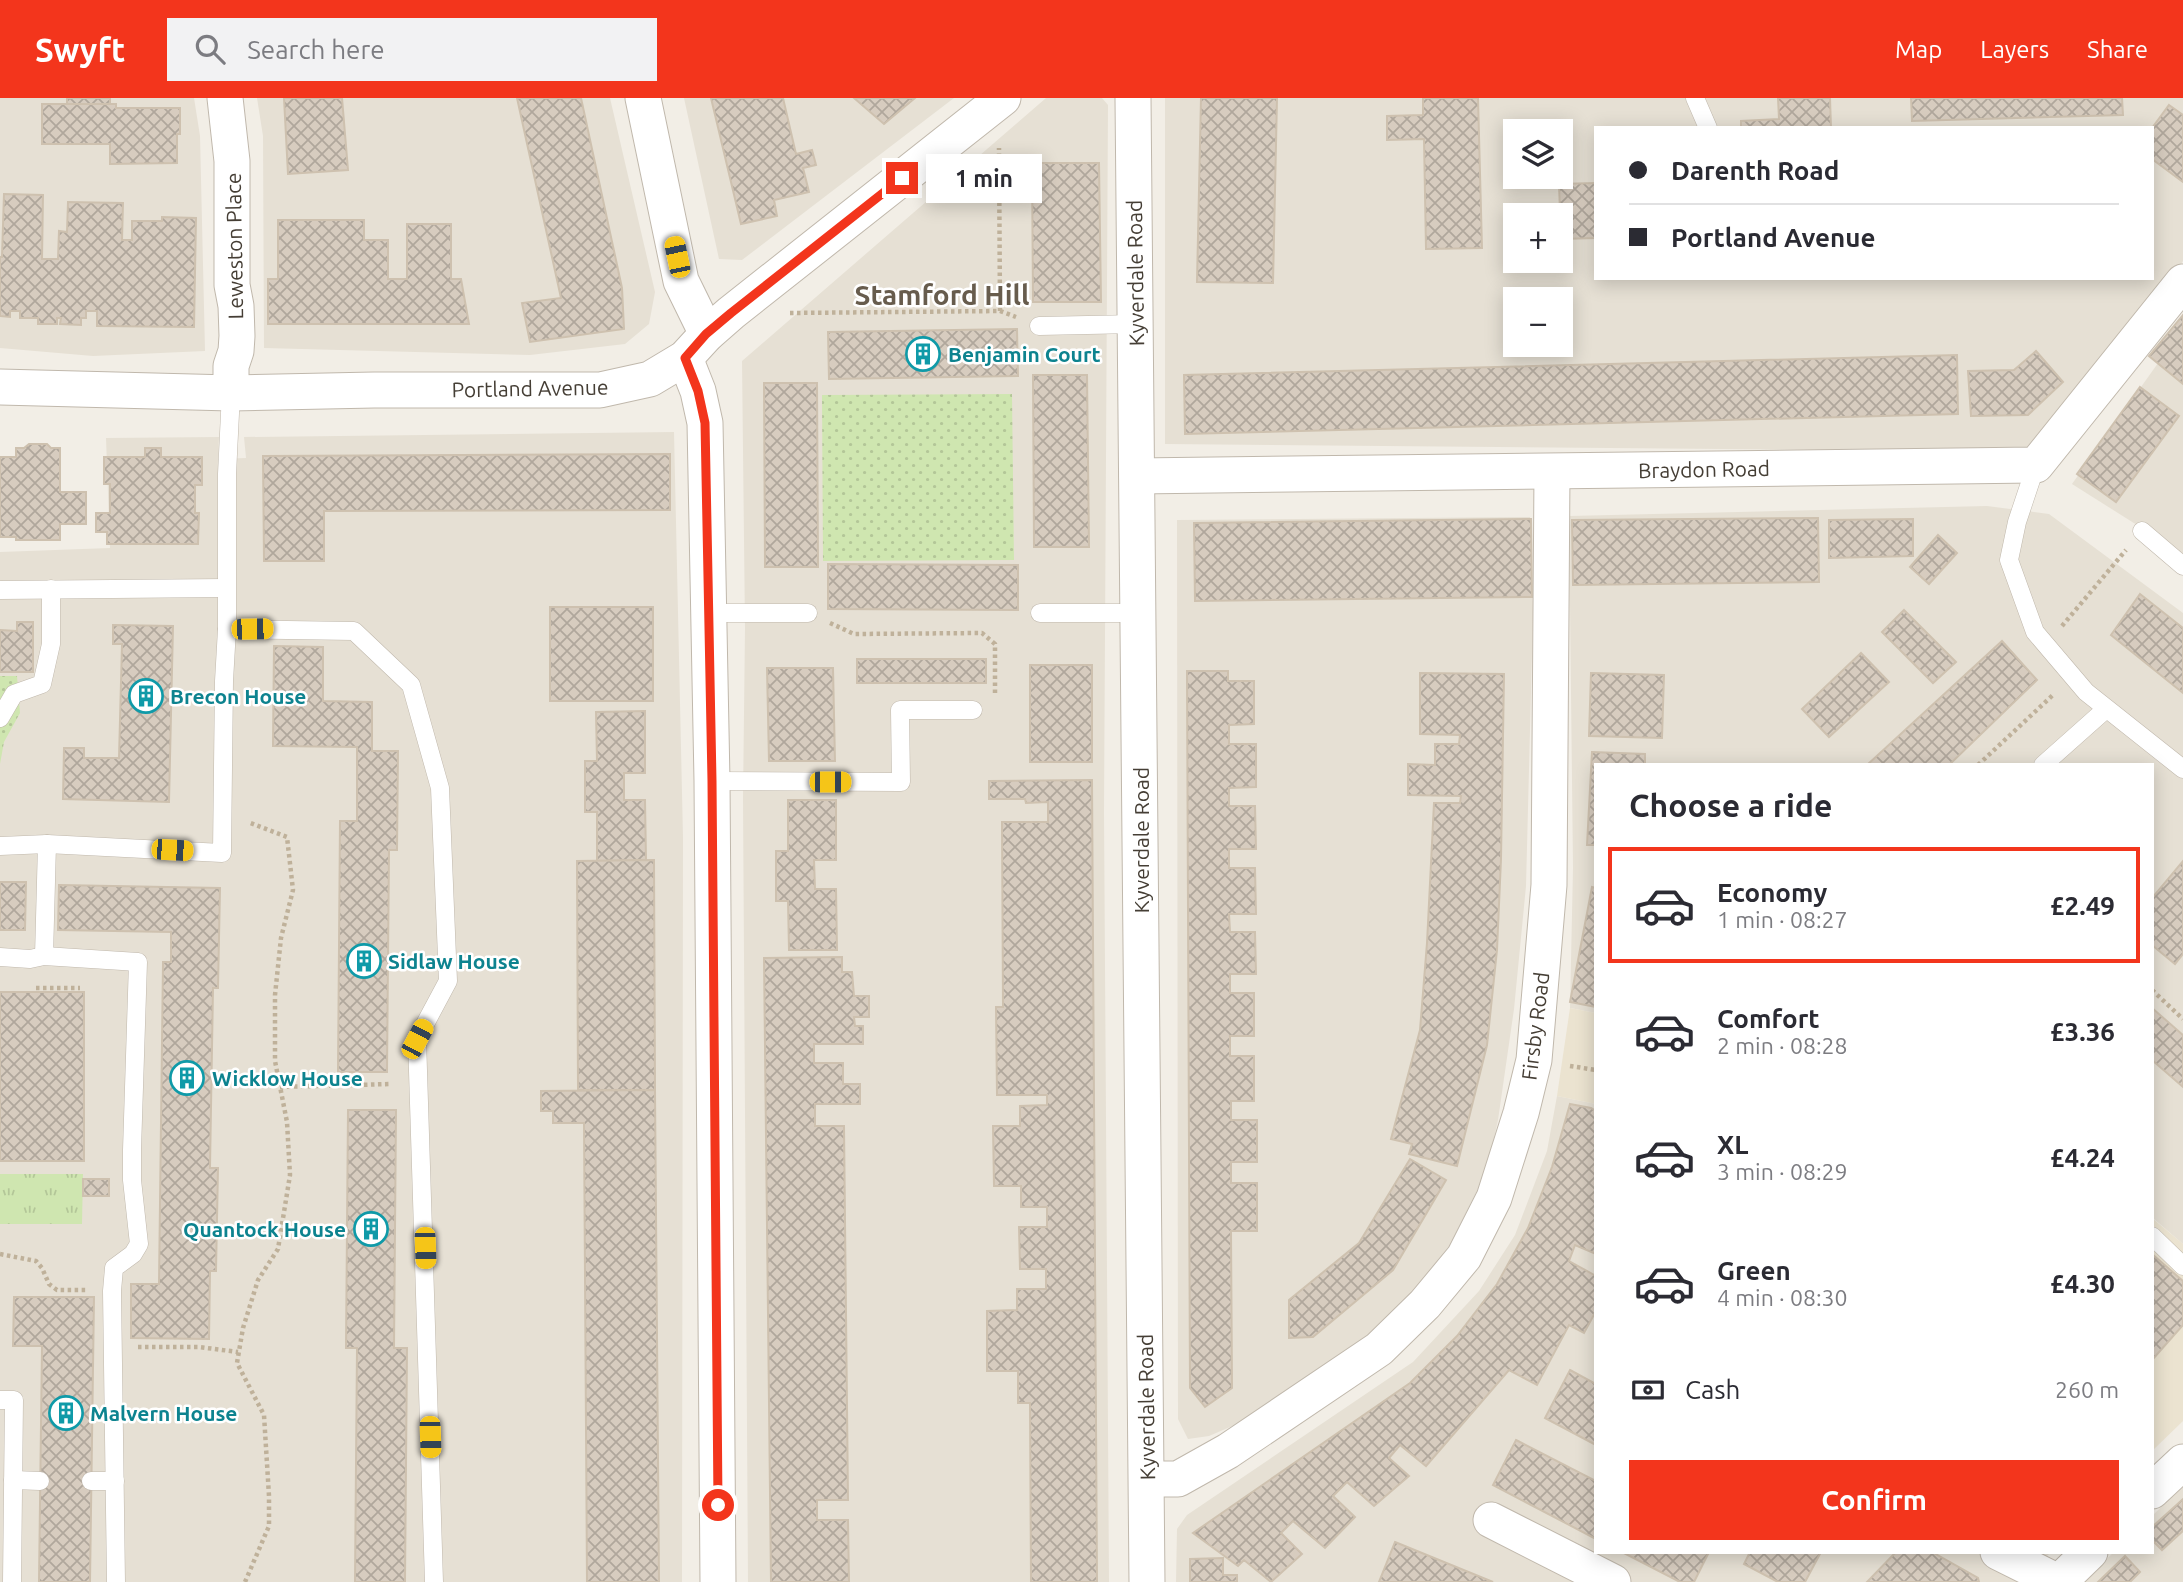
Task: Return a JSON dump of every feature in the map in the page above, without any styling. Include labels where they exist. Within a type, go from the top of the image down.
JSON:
[{"type":"street","name":"Leweston Place","points":[[225,98],[232,161],[232,285],[236,306],[236,351],[231,366],[231,393]]},
{"type":"street","points":[[643,98],[696,346],[698,391],[705,423],[712,781],[718,1582]]},
{"type":"street","name":"Kyverdale Road","points":[[1133,98],[1147,1582]]},
{"type":"street","name":"Portland Avenue","points":[[0,387],[231,393],[600,390],[650,379],[696,346],[1001,100]]},
{"type":"street","points":[[2036,465],[2183,282]]},
{"type":"street","name":"Braydon Road","points":[[1137,476],[2036,465]]},
{"type":"street","name":"Firsby Road","points":[[1147,1479],[1178,1479],[1228,1451],[1379,1349],[1425,1304],[1464,1257],[1494,1198],[1521,1113],[1534,1060],[1548,898],[1552,472]]},
{"type":"street","points":[[2154,1490],[2183,1462]]},
{"type":"street","points":[[1491,1520],[1612,1582]]},
{"type":"street","points":[[2002,1554],[2058,1582],[2088,1554]]},
{"type":"lane","points":[[1695,98],[1707,126]]},
{"type":"lane","points":[[1039,326],[1136,324]]},
{"type":"lane","points":[[0,845],[47,844],[222,853],[231,393]]},
{"type":"lane","points":[[2036,465],[2017,522],[2009,560],[2035,632],[2086,692],[2183,769]]},
{"type":"lane","points":[[2142,531],[2183,566]]},
{"type":"lane","points":[[0,590],[226,587]]},
{"type":"lane","points":[[0,718],[14,694],[42,684],[51,645],[51,589]]},
{"type":"lane","points":[[709,613],[808,613]]},
{"type":"lane","points":[[1040,613],[1139,613]]},
{"type":"lane","points":[[227,629],[354,631],[411,685],[440,788],[448,981],[417,1039],[434,1582]]},
{"type":"lane","points":[[2045,763],[2106,709]]},
{"type":"lane","points":[[712,781],[901,782],[900,710],[973,710]]},
{"type":"lane","points":[[44,956],[47,844]]},
{"type":"lane","points":[[0,957],[44,956],[138,962],[132,1150],[139,1244],[133,1254],[114,1268],[112,1291],[116,1582]]},
{"type":"lane","points":[[2154,1238],[2183,1266]]},
{"type":"lane","points":[[0,1400],[14,1400],[12,1582]]},
{"type":"lane","points":[[13,1480],[40,1480]]},
{"type":"lane","points":[[91,1480],[115,1480]]},
{"type":"path","points":[[785,313],[1000,311],[1001,100]]},
{"type":"path","points":[[2046,645],[2142,531]]},
{"type":"path","points":[[808,613],[854,634],[982,633],[995,645],[995,710],[973,710]]},
{"type":"path","points":[[1980,763],[2073,677]]},
{"type":"path","points":[[222,820],[244,821],[287,838],[293,890],[281,937],[275,995],[275,1061],[287,1122],[290,1175],[278,1249],[258,1280],[243,1328],[237,1363],[264,1415],[270,1496],[269,1526],[246,1582]]},
{"type":"path","points":[[29,988],[83,989]]},
{"type":"path","points":[[2154,992],[2183,1019]]},
{"type":"path","points":[[280,1087],[420,1084]]},
{"type":"path","points":[[0,1254],[36,1261],[49,1284],[57,1290],[112,1291]]},
{"type":"path","points":[[113,1348],[198,1347],[239,1352]]},
{"type":"shaded area","points":[[0,98],[194,98],[200,136],[205,351],[93,356],[0,348]]},
{"type":"shaded area","points":[[257,98],[610,98],[655,292],[649,324],[625,344],[530,355],[264,348],[263,136]]},
{"type":"shaded area","points":[[684,98],[954,98],[742,260],[719,259]]},
{"type":"shaded area","points":[[1046,98],[1102,98],[1108,105],[1104,812],[1109,1582],[748,1582],[742,361]]},
{"type":"shaded area","points":[[1165,98],[2183,98],[2183,261],[2052,452],[1165,444]]},
{"type":"shaded area","points":[[2183,328],[2183,554],[2072,484]]},
{"type":"shaded area","points":[[674,432],[683,838],[682,1582],[0,1582],[0,552],[110,548],[106,438],[219,437],[218,459],[246,458],[244,437]]},
{"type":"shaded area","points":[[1987,506],[2049,514],[2183,613],[2183,1244],[2154,1219],[2154,763],[1594,763],[1594,1013],[1570,1008],[1573,868],[1569,516]]},
{"type":"shaded area","points":[[1530,517],[1533,613],[1526,886],[1514,1009],[1498,1120],[1486,1173],[1440,1264],[1394,1318],[1272,1409],[1209,1436],[1188,1439],[1178,1419],[1177,520]]},
{"type":"shaded area","points":[[1570,1008],[1594,1013],[1594,1104],[1557,1096]]},
{"type":"shaded area","points":[[1557,1096],[1594,1104],[1594,1554],[2049,1554],[2021,1582],[1176,1582],[1177,1529],[1187,1515],[1413,1362],[1479,1291],[1515,1235],[1547,1151]]},
{"type":"shaded area","points":[[2154,1220],[2183,1244],[2183,1421],[2154,1449]]},
{"type":"shaded area","points":[[2183,1486],[2183,1582],[2083,1582],[2112,1554],[2154,1554],[2154,1514]]},
{"type":"green space","points":[[1012,394],[1014,560],[823,561],[822,395]]},
{"type":"green space","points":[[0,676],[17,676],[20,713],[4,742],[0,764]]},
{"type":"green space","points":[[0,1174],[83,1174],[82,1224],[0,1224]]},
{"type":"building","points":[[67,98],[110,98],[110,104],[67,104]]},
{"type":"building","points":[[284,98],[342,98],[348,170],[288,174]]},
{"type":"building","points":[[517,98],[581,98],[622,288],[624,329],[530,342],[522,303],[561,298]]},
{"type":"building","points":[[711,98],[783,98],[796,154],[812,150],[816,165],[803,168],[809,192],[774,200],[777,216],[741,224]]},
{"type":"building","points":[[854,98],[915,98],[884,124]]},
{"type":"building","points":[[1201,98],[1277,98],[1273,283],[1197,282]]},
{"type":"building","points":[[1423,98],[1478,98],[1482,248],[1426,249],[1424,139],[1387,140],[1387,116],[1423,115]]},
{"type":"building","points":[[1778,98],[1830,98],[1831,126],[1741,126],[1741,121],[1779,119]]},
{"type":"building","points":[[1911,98],[2122,98],[2123,115],[1912,121]]},
{"type":"building","points":[[42,104],[116,104],[116,108],[180,108],[177,163],[110,164],[110,144],[42,144]]},
{"type":"building","points":[[2169,105],[2183,115],[2183,182],[2154,160],[2153,126]]},
{"type":"building","points":[[1032,163],[1099,163],[1101,302],[1033,302]]},
{"type":"building","points":[[1594,183],[1594,238],[1573,239],[1573,203],[1560,203],[1559,189],[1573,189],[1573,184]]},
{"type":"building","points":[[4,194],[43,195],[42,259],[58,259],[59,231],[67,232],[68,202],[123,203],[122,240],[132,240],[132,221],[162,221],[162,217],[196,218],[194,327],[97,326],[97,311],[86,311],[86,318],[81,318],[81,325],[60,324],[61,318],[57,318],[57,324],[38,324],[38,318],[20,318],[20,311],[10,311],[10,317],[0,316]]},
{"type":"building","points":[[278,220],[364,220],[364,240],[388,240],[388,279],[407,279],[407,224],[451,224],[451,279],[461,279],[469,324],[268,324],[268,279],[278,279]]},
{"type":"building","points":[[2183,315],[2183,384],[2149,356]]},
{"type":"building","name":"Benjamin Court","points":[[1017,329],[1018,376],[829,379],[828,332]]},
{"type":"building","points":[[2036,351],[2063,382],[2028,415],[1971,416],[1968,371],[2014,370]]},
{"type":"building","points":[[1957,355],[1958,414],[1185,434],[1184,375]]},
{"type":"building","points":[[1033,375],[1087,375],[1089,547],[1034,547]]},
{"type":"building","points":[[764,383],[817,383],[818,567],[765,567]]},
{"type":"building","points":[[2140,387],[2179,416],[2116,502],[2077,474]]},
{"type":"building","points":[[29,444],[47,444],[51,448],[60,448],[60,492],[86,492],[86,524],[60,524],[60,540],[16,540],[16,537],[0,537],[0,457],[16,457],[16,448],[24,448]]},
{"type":"building","points":[[145,448],[161,448],[161,457],[202,457],[202,485],[195,485],[195,513],[199,513],[198,544],[107,544],[107,532],[96,532],[96,513],[110,513],[110,484],[104,484],[104,457],[145,457]]},
{"type":"building","points":[[670,454],[670,510],[324,511],[324,561],[264,561],[263,456]]},
{"type":"building","points":[[1818,518],[1819,582],[1573,585],[1572,520]]},
{"type":"building","points":[[1531,519],[1532,597],[1195,601],[1194,523]]},
{"type":"building","points":[[1913,519],[1913,556],[1829,558],[1829,520]]},
{"type":"building","points":[[1938,535],[1957,553],[1929,584],[1910,567]]},
{"type":"building","points":[[828,564],[1018,565],[1018,610],[828,609]]},
{"type":"building","points":[[2140,594],[2183,628],[2183,693],[2111,635]]},
{"type":"building","points":[[550,607],[653,607],[653,701],[550,701]]},
{"type":"building","points":[[1904,610],[1956,662],[1933,683],[1882,632]]},
{"type":"building","points":[[17,622],[33,622],[33,672],[0,672],[0,630],[17,631]]},
{"type":"building","name":"Brecon House","points":[[113,625],[173,626],[169,802],[63,799],[64,748],[84,748],[84,758],[119,758],[122,644],[113,644]]},
{"type":"building","points":[[2002,641],[2037,680],[1951,763],[1869,763]]},
{"type":"building","name":"Sidlaw House","points":[[274,646],[323,647],[323,701],[372,702],[372,751],[398,751],[397,850],[389,850],[387,1072],[338,1072],[340,821],[357,821],[357,747],[273,746]]},
{"type":"building","points":[[1861,653],[1889,682],[1829,737],[1802,709]]},
{"type":"building","points":[[857,659],[986,659],[986,683],[857,683]]},
{"type":"building","points":[[1030,665],[1092,665],[1092,762],[1030,762]]},
{"type":"building","points":[[767,668],[833,668],[835,761],[769,761]]},
{"type":"building","points":[[1187,671],[1228,671],[1228,681],[1254,681],[1254,724],[1229,725],[1229,744],[1256,744],[1256,787],[1229,788],[1229,806],[1255,806],[1256,849],[1229,849],[1229,868],[1255,868],[1256,914],[1229,914],[1230,932],[1255,932],[1256,974],[1230,974],[1230,993],[1254,993],[1254,1036],[1230,1036],[1230,1056],[1254,1056],[1254,1101],[1231,1101],[1231,1120],[1257,1120],[1257,1162],[1231,1162],[1231,1183],[1257,1183],[1257,1231],[1231,1231],[1232,1388],[1205,1407],[1190,1388]]},
{"type":"building","points":[[1420,673],[1504,674],[1497,950],[1487,1045],[1457,1166],[1409,1154],[1412,1144],[1391,1139],[1420,1030],[1434,803],[1460,803],[1461,796],[1408,795],[1408,764],[1435,765],[1435,744],[1459,744],[1460,735],[1420,734]]},
{"type":"building","points":[[1591,673],[1664,675],[1662,738],[1589,736]]},
{"type":"building","points":[[645,711],[645,773],[624,773],[624,800],[645,800],[646,860],[597,861],[597,812],[585,812],[585,761],[597,761],[596,712]]},
{"type":"building","points":[[1592,752],[1645,754],[1645,763],[1594,763],[1594,845],[1587,845]]},
{"type":"building","points":[[1092,780],[1097,1582],[1031,1582],[1030,1403],[1018,1403],[1018,1371],[987,1371],[987,1311],[1017,1310],[1017,1289],[1046,1289],[1046,1269],[1020,1269],[1019,1227],[1047,1227],[1047,1207],[1021,1207],[1021,1186],[994,1186],[993,1126],[1020,1126],[1020,1106],[1047,1105],[1047,1095],[997,1095],[996,1007],[1003,1007],[1002,822],[1048,822],[1048,802],[1026,803],[1025,799],[989,799],[989,781]]},
{"type":"building","points":[[788,800],[836,800],[836,860],[814,860],[815,889],[836,889],[837,950],[789,950],[788,901],[776,901],[776,851],[788,851]]},
{"type":"building","points":[[654,860],[655,1090],[578,1090],[577,861]]},
{"type":"building","points":[[2183,861],[2183,954],[2175,964],[2154,947],[2154,896]]},
{"type":"building","points":[[0,882],[26,882],[25,930],[0,930]]},
{"type":"building","name":"Wicklow House","points":[[59,885],[220,888],[218,988],[213,988],[210,1168],[218,1168],[216,1271],[210,1271],[209,1339],[131,1338],[131,1284],[159,1284],[163,962],[171,962],[171,932],[58,930]]},
{"type":"building","points":[[1592,887],[1594,1007],[1570,1002]]},
{"type":"building","points":[[842,957],[842,972],[852,972],[854,996],[869,996],[869,1017],[854,1017],[855,1026],[863,1026],[863,1044],[814,1044],[814,1063],[843,1063],[843,1084],[860,1084],[860,1104],[815,1104],[815,1126],[844,1126],[848,1500],[817,1500],[817,1520],[848,1520],[849,1582],[771,1582],[764,958]]},
{"type":"building","points":[[0,992],[84,992],[84,1161],[0,1161]]},
{"type":"building","points":[[2154,1010],[2183,1035],[2183,1087],[2154,1062]]},
{"type":"building","points":[[655,1090],[659,1582],[587,1582],[584,1123],[553,1123],[553,1111],[541,1111],[541,1091]]},
{"type":"building","points":[[1570,1104],[1594,1110],[1594,1253],[1575,1245],[1569,1261],[1594,1275],[1594,1315],[1584,1333],[1569,1325],[1537,1385],[1509,1370],[1426,1466],[1400,1445],[1389,1458],[1409,1476],[1374,1506],[1347,1482],[1333,1496],[1355,1517],[1325,1548],[1293,1521],[1281,1533],[1302,1554],[1271,1582],[1244,1560],[1238,1566],[1193,1533],[1410,1383],[1457,1336],[1497,1284],[1528,1228],[1552,1167]]},
{"type":"building","name":"Quantock House","points":[[348,1110],[396,1110],[394,1348],[407,1348],[405,1582],[355,1582],[357,1348],[346,1348]]},
{"type":"building","points":[[1410,1159],[1446,1180],[1393,1270],[1313,1337],[1289,1338],[1289,1300],[1359,1243]]},
{"type":"building","points":[[83,1179],[109,1179],[109,1196],[83,1196]]},
{"type":"building","points":[[2154,1256],[2183,1281],[2183,1325],[2154,1358]]},
{"type":"building","name":"Malvern House","points":[[14,1297],[94,1297],[90,1582],[39,1582],[42,1346],[13,1346]]},
{"type":"building","points":[[1570,1370],[1594,1383],[1594,1444],[1545,1418]]},
{"type":"building","points":[[1516,1440],[1594,1480],[1594,1538],[1493,1485]]},
{"type":"building","points":[[2183,1499],[2183,1531],[2162,1550],[2154,1542],[2154,1525]]},
{"type":"building","points":[[1395,1542],[1493,1582],[1379,1582]]},
{"type":"building","points":[[1626,1554],[1708,1554],[1694,1582],[1680,1582]]},
{"type":"building","points":[[1749,1554],[1820,1554],[1805,1582],[1778,1582],[1744,1564]]},
{"type":"building","points":[[1894,1554],[1936,1554],[1978,1578],[1979,1582],[1867,1582]]},
{"type":"building","points":[[2125,1556],[2140,1572],[2130,1582],[2098,1582]]},
{"type":"building","points":[[1223,1558],[1223,1575],[1237,1575],[1237,1582],[1190,1582],[1190,1559]]},
{"type":"place","name":"Benjamin Court","points":[[923,354]]},
{"type":"place","name":"Brecon House","points":[[146,696]]},
{"type":"place","name":"Sidlaw House","points":[[364,961]]},
{"type":"place","name":"Wicklow House","points":[[187,1078]]},
{"type":"place","name":"Quantock House","points":[[371,1229]]},
{"type":"place","name":"Malvern House","points":[[66,1413]]},
{"type":"district","name":"Stamford Hill","points":[[942,294]]},
{"type":"route","points":[[718,1505],[712,781],[705,423],[698,391],[685,358],[706,334],[731,313],[902,178]]}]
